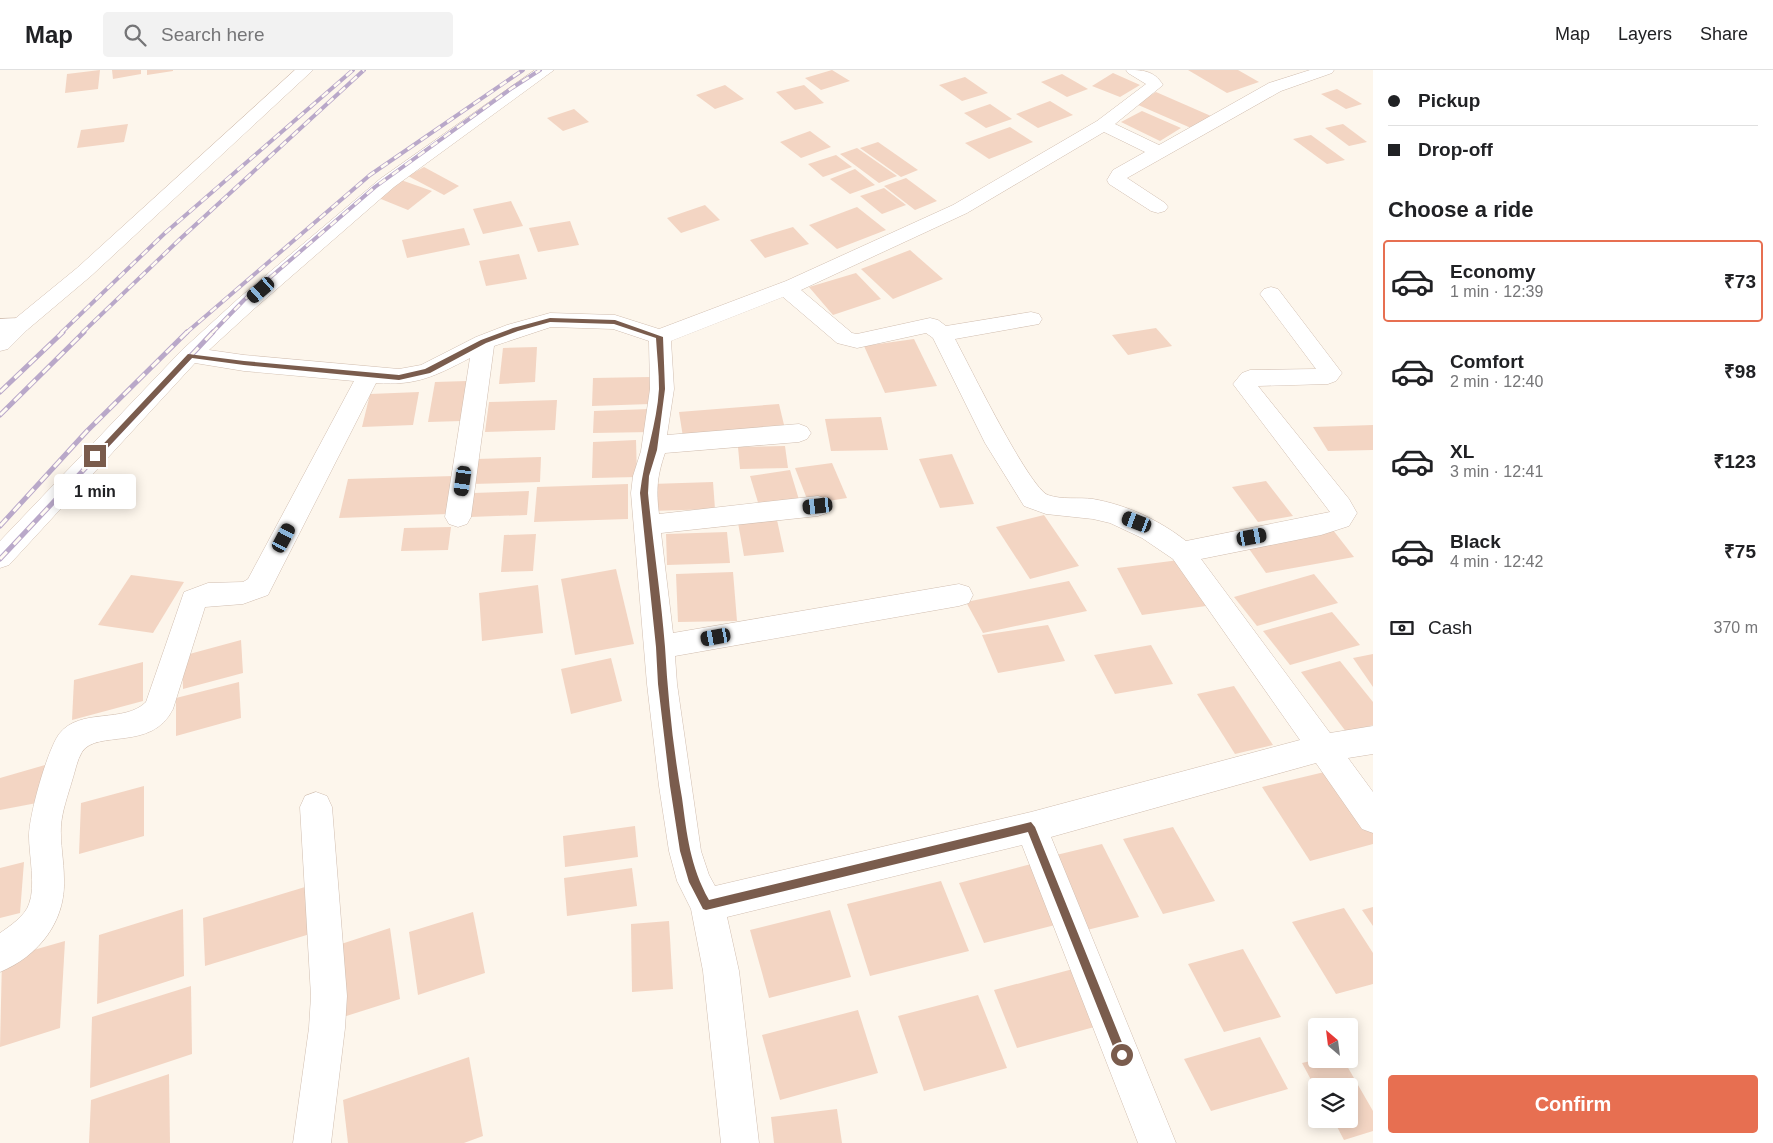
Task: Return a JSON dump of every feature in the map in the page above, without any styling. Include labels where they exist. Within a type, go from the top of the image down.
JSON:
[{"type":"street","points":[[0,344],[9,325],[84,272],[305,70]]},
{"type":"street","points":[[0,558],[190,355],[247,302],[387,182],[546,70]]},
{"type":"street","points":[[190,355],[244,363],[399,377],[427,371],[484,342],[515,330],[550,320],[615,322],[660,337],[786,289],[960,209],[1103,125],[1155,86],[1152,80],[1134,70]]},
{"type":"street","points":[[1158,207],[1119,184],[1116,180],[1120,174],[1275,87],[1326,70]]},
{"type":"street","points":[[1103,125],[1159,152]]},
{"type":"street","points":[[786,289],[845,338],[851,340],[857,341],[930,325],[942,334],[997,443],[1033,499],[1042,504],[1094,509],[1118,515],[1156,532],[1182,552],[1373,818]]},
{"type":"street","points":[[1182,552],[1321,524],[1340,519],[1344,513],[1244,384],[1250,378],[1328,376],[1331,373],[1271,294]]},
{"type":"street","points":[[942,334],[1031,319]]},
{"type":"street","points":[[660,337],[662,389],[654,445],[646,476],[644,493],[662,684],[685,851],[694,882],[706,905],[721,971],[740,1143]]},
{"type":"street","points":[[458,517],[484,342]]},
{"type":"street","points":[[0,955],[35,925],[44,910],[47,897],[45,824],[70,743],[85,733],[145,721],[154,716],[194,600],[201,596],[248,592],[258,587],[369,374]]},
{"type":"street","points":[[654,445],[799,433]]},
{"type":"street","points":[[647,525],[818,506]]},
{"type":"street","points":[[660,647],[959,595]]},
{"type":"street","points":[[706,905],[1031,827],[1322,748],[1373,740]]},
{"type":"street","points":[[312,1143],[327,1028],[329,996],[316,807]]},
{"type":"street","points":[[1031,827],[1157,1143]]},
{"type":"building","points":[[100,70],[98,89],[65,93],[67,74]]},
{"type":"building","points":[[112,70],[141,70],[141,74],[113,79]]},
{"type":"building","points":[[147,70],[173,70],[173,71],[147,75]]},
{"type":"building","points":[[832,70],[850,81],[821,90],[805,78]]},
{"type":"building","points":[[1188,70],[1238,70],[1259,82],[1227,93]]},
{"type":"building","points":[[1113,73],[1140,85],[1120,97],[1092,86]]},
{"type":"building","points":[[1062,74],[1088,89],[1067,97],[1041,82]]},
{"type":"building","points":[[965,77],[988,93],[962,101],[939,85]]},
{"type":"building","points":[[725,85],[744,99],[715,109],[696,95]]},
{"type":"building","points":[[804,85],[824,103],[795,110],[776,92]]},
{"type":"building","points":[[1337,89],[1362,104],[1346,109],[1321,94]]},
{"type":"building","points":[[1156,92],[1211,116],[1191,128],[1136,104]]},
{"type":"building","points":[[1050,101],[1073,115],[1038,128],[1016,114]]},
{"type":"building","points":[[990,104],[1012,119],[986,128],[964,113]]},
{"type":"building","points":[[574,109],[589,122],[563,131],[547,118]]},
{"type":"building","points":[[1142,111],[1181,128],[1160,141],[1121,122]]},
{"type":"building","points":[[128,124],[124,142],[77,148],[81,130]]},
{"type":"building","points":[[1343,124],[1367,142],[1349,146],[1325,128]]},
{"type":"building","points":[[1010,127],[1033,142],[989,159],[965,143]]},
{"type":"building","points":[[810,131],[831,147],[801,158],[780,142]]},
{"type":"building","points":[[1311,135],[1345,160],[1327,164],[1293,139]]},
{"type":"building","points":[[878,142],[918,170],[901,177],[860,148]]},
{"type":"building","points":[[857,148],[897,176],[879,183],[840,154]]},
{"type":"building","points":[[836,155],[852,167],[823,177],[808,164]]},
{"type":"building","points":[[424,167],[459,186],[444,195],[408,176]]},
{"type":"building","points":[[855,169],[875,185],[850,194],[830,179]]},
{"type":"building","points":[[906,178],[937,201],[915,210],[884,186]]},
{"type":"building","points":[[401,180],[432,191],[408,210],[376,197]]},
{"type":"building","points":[[884,188],[906,205],[882,214],[860,196]]},
{"type":"building","points":[[511,201],[523,226],[483,234],[473,209]]},
{"type":"building","points":[[705,205],[720,220],[681,233],[667,218]]},
{"type":"building","points":[[857,207],[886,230],[837,249],[809,225]]},
{"type":"building","points":[[570,221],[579,245],[538,252],[529,228]]},
{"type":"building","points":[[793,227],[809,244],[765,258],[750,240]]},
{"type":"building","points":[[464,228],[470,245],[407,258],[402,240]]},
{"type":"building","points":[[910,250],[943,279],[893,299],[861,269]]},
{"type":"building","points":[[519,254],[527,279],[486,286],[479,261]]},
{"type":"building","points":[[856,273],[881,299],[833,315],[809,287]]},
{"type":"building","points":[[1156,328],[1172,346],[1128,355],[1112,335]]},
{"type":"building","points":[[914,339],[937,386],[885,393],[864,346]]},
{"type":"building","points":[[537,347],[535,382],[499,384],[503,348]]},
{"type":"building","points":[[650,377],[650,404],[592,406],[593,378]]},
{"type":"building","points":[[467,381],[462,421],[428,422],[435,382]]},
{"type":"building","points":[[419,392],[413,425],[362,427],[370,394]]},
{"type":"building","points":[[557,400],[555,430],[485,432],[489,402]]},
{"type":"building","points":[[779,404],[785,429],[683,437],[679,412]]},
{"type":"building","points":[[650,409],[651,432],[593,433],[594,411]]},
{"type":"building","points":[[881,417],[888,450],[831,451],[825,419]]},
{"type":"building","points":[[1373,425],[1373,450],[1328,451],[1313,427]]},
{"type":"building","points":[[636,440],[637,477],[592,478],[593,442]]},
{"type":"building","points":[[785,446],[788,468],[740,469],[738,447]]},
{"type":"building","points":[[952,454],[974,504],[940,508],[919,459]]},
{"type":"building","points":[[541,457],[540,482],[472,484],[476,459]]},
{"type":"building","points":[[832,463],[847,498],[809,504],[795,468]]},
{"type":"building","points":[[790,470],[800,503],[760,509],[750,476]]},
{"type":"building","points":[[454,476],[448,514],[339,518],[348,479]]},
{"type":"building","points":[[1266,481],[1293,516],[1258,522],[1232,487]]},
{"type":"building","points":[[713,482],[715,509],[651,511],[651,484]]},
{"type":"building","points":[[628,484],[628,519],[534,522],[537,487]]},
{"type":"building","points":[[529,491],[527,515],[470,517],[473,493]]},
{"type":"building","points":[[1044,515],[1079,566],[1030,579],[996,527]]},
{"type":"building","points":[[777,520],[784,552],[744,556],[738,523]]},
{"type":"building","points":[[451,527],[448,550],[401,551],[404,528]]},
{"type":"building","points":[[1333,530],[1354,557],[1266,573],[1247,546]]},
{"type":"building","points":[[727,532],[730,563],[667,565],[666,534]]},
{"type":"building","points":[[536,534],[533,571],[501,572],[504,535]]},
{"type":"building","points":[[1179,560],[1206,606],[1142,615],[1117,568]]},
{"type":"building","points":[[616,569],[634,644],[575,655],[561,579]]},
{"type":"building","points":[[733,572],[737,621],[678,622],[676,574]]},
{"type":"building","points":[[1314,574],[1338,603],[1257,626],[1234,597]]},
{"type":"building","points":[[131,575],[184,582],[153,633],[98,625]]},
{"type":"building","points":[[1069,581],[1087,611],[983,633],[966,602]]},
{"type":"building","points":[[538,585],[543,633],[482,641],[479,593]]},
{"type":"building","points":[[1332,612],[1360,645],[1290,665],[1263,631]]},
{"type":"building","points":[[1048,625],[1065,661],[998,673],[982,635]]},
{"type":"building","points":[[241,640],[243,673],[183,689],[182,656]]},
{"type":"building","points":[[1151,645],[1173,684],[1115,694],[1094,655]]},
{"type":"building","points":[[1373,654],[1373,687],[1353,658]]},
{"type":"building","points":[[611,658],[622,701],[571,714],[561,669]]},
{"type":"building","points":[[1340,661],[1373,702],[1373,725],[1347,733],[1301,672]]},
{"type":"building","points":[[143,662],[143,701],[72,720],[74,680]]},
{"type":"building","points":[[239,682],[241,718],[176,736],[176,698]]},
{"type":"building","points":[[1234,686],[1273,745],[1235,754],[1197,694]]},
{"type":"building","points":[[45,765],[42,802],[0,810],[0,778]]},
{"type":"building","points":[[1337,769],[1373,820],[1373,844],[1310,861],[1262,787]]},
{"type":"building","points":[[144,786],[144,836],[79,854],[81,803]]},
{"type":"building","points":[[635,826],[638,857],[565,867],[563,836]]},
{"type":"building","points":[[1173,827],[1215,901],[1163,914],[1123,839]]},
{"type":"building","points":[[1102,844],[1139,917],[1087,930],[1052,856]]},
{"type":"building","points":[[24,862],[20,913],[0,918],[0,868]]},
{"type":"building","points":[[1031,864],[1059,924],[984,943],[959,883]]},
{"type":"building","points":[[632,868],[637,906],[567,916],[564,878]]},
{"type":"building","points":[[941,881],[969,951],[870,976],[847,904]]},
{"type":"building","points":[[305,887],[310,934],[205,966],[203,918]]},
{"type":"building","points":[[1373,907],[1373,926],[1362,910]]},
{"type":"building","points":[[1344,908],[1373,953],[1373,984],[1336,994],[1292,922]]},
{"type":"building","points":[[183,909],[184,976],[97,1004],[99,935]]},
{"type":"building","points":[[830,910],[851,977],[769,998],[750,930]]},
{"type":"building","points":[[473,912],[485,973],[418,995],[409,932]]},
{"type":"building","points":[[669,921],[673,989],[632,992],[631,924]]},
{"type":"building","points":[[390,928],[400,999],[340,1018],[332,947]]},
{"type":"building","points":[[65,941],[60,1028],[0,1047],[2,959]]},
{"type":"building","points":[[1243,949],[1281,1017],[1224,1032],[1188,964]]},
{"type":"building","points":[[1073,969],[1098,1026],[1017,1048],[994,990]]},
{"type":"building","points":[[191,986],[192,1054],[90,1088],[92,1017]]},
{"type":"building","points":[[978,995],[1007,1068],[924,1091],[898,1016]]},
{"type":"building","points":[[858,1010],[878,1073],[780,1100],[762,1035]]},
{"type":"building","points":[[1260,1037],[1288,1089],[1211,1111],[1184,1059]]},
{"type":"building","points":[[469,1057],[483,1136],[464,1143],[348,1143],[343,1100]]},
{"type":"building","points":[[1308,1062],[1308,1068],[1348,1068],[1354,1078],[1310,1078],[1302,1063]]},
{"type":"building","points":[[169,1074],[170,1143],[89,1143],[91,1100]]},
{"type":"building","points":[[1358,1085],[1373,1111],[1373,1131],[1344,1140],[1338,1128],[1358,1128]]},
{"type":"building","points":[[837,1109],[842,1143],[774,1143],[771,1117]]},
{"type":"railway","points":[[61,333],[165,233],[353,70]]},
{"type":"railway","points":[[82,333],[179,240],[364,70]]},
{"type":"railway","points":[[186,333],[370,175],[523,70]]},
{"type":"railway","points":[[212,333],[244,300],[375,187],[512,88],[540,70]]},
{"type":"railway","points":[[0,392],[63,332]]},
{"type":"railway","points":[[0,415],[84,332]]},
{"type":"railway","points":[[0,526],[87,431],[187,332]]},
{"type":"railway","points":[[0,559],[213,332]]},
{"type":"route","points":[[95,456],[190,355],[244,363],[399,377],[427,371],[484,342],[515,330],[550,320],[615,322],[660,337],[662,389],[653,450],[648,466],[644,493],[662,684],[675,786],[685,851],[694,882],[706,905],[1031,827],[1122,1055]]}]
